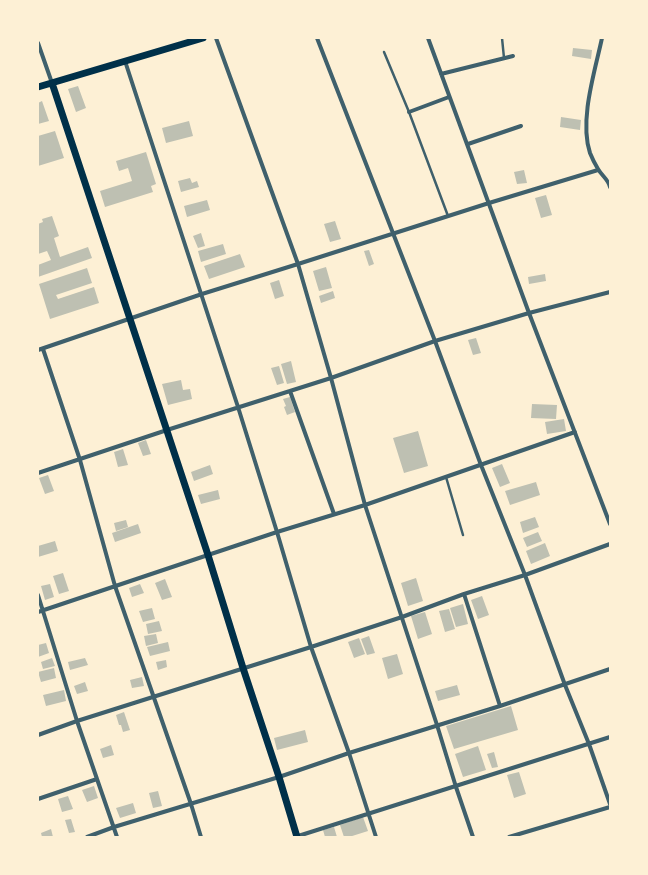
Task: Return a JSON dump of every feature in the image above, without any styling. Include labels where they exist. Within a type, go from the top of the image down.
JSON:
[{"type":"main road","points":[[38,87],[203,38]]},
{"type":"main road","points":[[52,83],[208,555],[279,777],[296,837]]},
{"type":"street","points":[[216,38],[298,264],[366,505],[473,837]]},
{"type":"street","points":[[317,38],[435,341],[565,685],[590,744],[610,806],[509,837]]},
{"type":"street","points":[[428,38],[529,313],[610,524]]},
{"type":"street","points":[[602,38],[589,97],[586,139],[590,153],[598,170],[609,182],[610,187]]},
{"type":"street","points":[[38,43],[52,83]]},
{"type":"street","points":[[441,74],[513,56]]},
{"type":"street","points":[[125,61],[202,294],[312,647],[349,753],[376,837]]},
{"type":"street","points":[[409,112],[449,97]]},
{"type":"street","points":[[468,144],[521,126]]},
{"type":"street","points":[[38,350],[202,294],[598,170]]},
{"type":"street","points":[[38,473],[290,390],[331,378],[435,341],[529,313],[610,292]]},
{"type":"street","points":[[43,349],[80,460],[115,586],[191,804],[201,837]]},
{"type":"street","points":[[290,390],[334,514]]},
{"type":"street","points":[[38,612],[277,532],[366,505],[575,432]]},
{"type":"street","points":[[38,735],[77,721],[402,617],[610,544]]},
{"type":"street","points":[[464,594],[500,706]]},
{"type":"street","points":[[38,596],[77,721],[117,837]]},
{"type":"street","points":[[87,837],[114,827],[279,777],[349,753],[565,685],[610,669]]},
{"type":"street","points":[[296,837],[610,737]]},
{"type":"street","points":[[38,799],[97,779]]},
{"type":"lane","points":[[502,38],[504,59]]},
{"type":"lane","points":[[384,52],[409,112],[448,216]]},
{"type":"lane","points":[[446,477],[463,535]]},
{"type":"building","points":[[573,48],[592,50],[591,59],[572,56]]},
{"type":"building","points":[[78,86],[86,108],[76,112],[68,89]]},
{"type":"building","points":[[42,101],[49,121],[38,124],[38,103]]},
{"type":"building","points":[[561,117],[581,120],[580,130],[560,127]]},
{"type":"building","points":[[189,121],[193,136],[166,143],[162,128]]},
{"type":"building","points":[[55,131],[64,158],[38,166],[38,136]]},
{"type":"building","points":[[146,152],[156,184],[151,186],[153,192],[105,207],[100,191],[132,181],[128,168],[119,171],[116,161]]},
{"type":"building","points":[[524,170],[527,183],[517,184],[514,172]]},
{"type":"building","points":[[190,178],[192,183],[197,181],[199,187],[181,192],[178,181]]},
{"type":"building","points":[[546,195],[552,215],[541,218],[535,198]]},
{"type":"building","points":[[207,200],[210,210],[187,217],[184,206]]},
{"type":"building","points":[[52,216],[59,236],[54,238],[60,257],[88,247],[92,258],[38,277],[38,265],[51,260],[47,251],[38,254],[38,224],[43,222],[42,219]]},
{"type":"building","points":[[335,221],[341,239],[330,242],[324,224]]},
{"type":"building","points":[[201,233],[205,246],[198,248],[193,236]]},
{"type":"building","points":[[223,244],[226,254],[201,262],[198,251]]},
{"type":"building","points":[[369,250],[374,264],[369,266],[364,251]]},
{"type":"building","points":[[240,254],[245,267],[209,279],[204,266]]},
{"type":"building","points":[[326,267],[332,288],[319,291],[313,271]]},
{"type":"building","points":[[87,268],[92,283],[56,295],[58,299],[94,287],[99,303],[50,319],[39,284]]},
{"type":"building","points":[[545,274],[546,281],[529,284],[528,277]]},
{"type":"building","points":[[279,280],[284,296],[275,299],[270,283]]},
{"type":"building","points":[[333,291],[335,298],[321,303],[319,296]]},
{"type":"building","points":[[476,338],[481,353],[473,355],[468,340]]},
{"type":"building","points":[[291,361],[296,382],[287,384],[281,364]]},
{"type":"building","points":[[279,366],[284,383],[277,385],[271,368]]},
{"type":"building","points":[[181,380],[183,390],[190,389],[192,399],[168,405],[162,384]]},
{"type":"building","points":[[290,397],[295,412],[287,415],[284,407],[286,406],[283,399]]},
{"type":"building","points":[[532,404],[557,405],[556,419],[531,418]]},
{"type":"building","points":[[564,419],[566,431],[547,434],[545,422]]},
{"type":"building","points":[[418,431],[428,466],[404,473],[393,438]]},
{"type":"building","points":[[146,440],[151,454],[143,456],[138,443]]},
{"type":"building","points":[[123,449],[128,465],[118,467],[114,452]]},
{"type":"building","points":[[502,464],[510,483],[500,487],[492,468]]},
{"type":"building","points":[[210,465],[213,474],[194,481],[191,472]]},
{"type":"building","points":[[48,475],[54,491],[45,494],[39,478]]},
{"type":"building","points":[[536,482],[540,495],[510,505],[505,491]]},
{"type":"building","points":[[218,490],[220,499],[201,504],[198,495]]},
{"type":"building","points":[[535,517],[539,527],[523,533],[520,522]]},
{"type":"building","points":[[126,520],[128,527],[116,531],[114,523]]},
{"type":"building","points":[[138,524],[141,533],[115,542],[112,533]]},
{"type":"building","points":[[538,532],[542,541],[527,547],[523,538]]},
{"type":"building","points":[[55,541],[58,551],[38,557],[38,546]]},
{"type":"building","points":[[545,543],[550,556],[531,564],[526,551]]},
{"type":"building","points":[[63,573],[69,591],[59,594],[53,576]]},
{"type":"building","points":[[416,578],[423,601],[408,606],[401,583]]},
{"type":"building","points":[[165,579],[172,597],[162,600],[155,583]]},
{"type":"building","points":[[50,584],[54,597],[45,600],[41,586]]},
{"type":"building","points":[[140,584],[144,593],[132,597],[129,588]]},
{"type":"building","points":[[482,596],[489,615],[478,619],[471,600]]},
{"type":"building","points":[[463,604],[468,624],[456,627],[450,608]]},
{"type":"building","points":[[152,608],[155,619],[143,622],[139,611]]},
{"type":"building","points":[[449,609],[455,629],[445,632],[439,611]]},
{"type":"building","points":[[425,612],[432,634],[418,639],[411,616]]},
{"type":"building","points":[[159,621],[162,631],[148,634],[146,624]]},
{"type":"building","points":[[156,634],[158,643],[146,646],[144,636]]},
{"type":"building","points":[[369,636],[375,653],[367,655],[361,639]]},
{"type":"building","points":[[359,638],[365,654],[354,658],[348,642]]},
{"type":"building","points":[[168,642],[170,651],[150,656],[147,647]]},
{"type":"building","points":[[46,643],[49,653],[38,657],[38,645]]},
{"type":"building","points":[[397,654],[403,674],[388,679],[382,658]]},
{"type":"building","points":[[52,658],[55,666],[43,669],[41,662]]},
{"type":"building","points":[[85,658],[88,665],[70,670],[68,662]]},
{"type":"building","points":[[166,660],[167,667],[158,670],[156,662]]},
{"type":"building","points":[[54,668],[56,678],[41,682],[38,672]]},
{"type":"building","points":[[142,677],[144,686],[132,688],[130,680]]},
{"type":"building","points":[[85,682],[88,691],[77,694],[74,686]]},
{"type":"building","points":[[457,685],[460,695],[438,701],[435,691]]},
{"type":"building","points":[[64,690],[66,701],[46,706],[43,695]]},
{"type":"building","points":[[511,706],[518,730],[454,749],[446,726]]},
{"type":"building","points":[[124,712],[130,730],[123,732],[116,715]]},
{"type":"building","points":[[305,730],[308,742],[277,750],[274,738]]},
{"type":"building","points":[[111,745],[114,755],[103,758],[100,749]]},
{"type":"building","points":[[478,746],[486,770],[463,777],[455,754]]},
{"type":"building","points":[[494,752],[498,767],[492,768],[487,754]]},
{"type":"building","points":[[519,772],[526,794],[514,798],[507,775]]},
{"type":"building","points":[[94,786],[98,798],[87,802],[82,790]]},
{"type":"building","points":[[158,791],[162,806],[153,808],[149,793]]},
{"type":"building","points":[[68,796],[73,809],[62,812],[58,799]]},
{"type":"building","points":[[133,803],[136,813],[120,818],[116,808]]},
{"type":"building","points":[[363,817],[368,831],[349,837],[344,837],[340,825]]},
{"type":"building","points":[[71,819],[75,832],[69,833],[65,820]]},
{"type":"building","points":[[334,827],[337,837],[325,837],[323,830]]},
{"type":"building","points":[[51,829],[53,837],[42,837],[41,833]]}]
